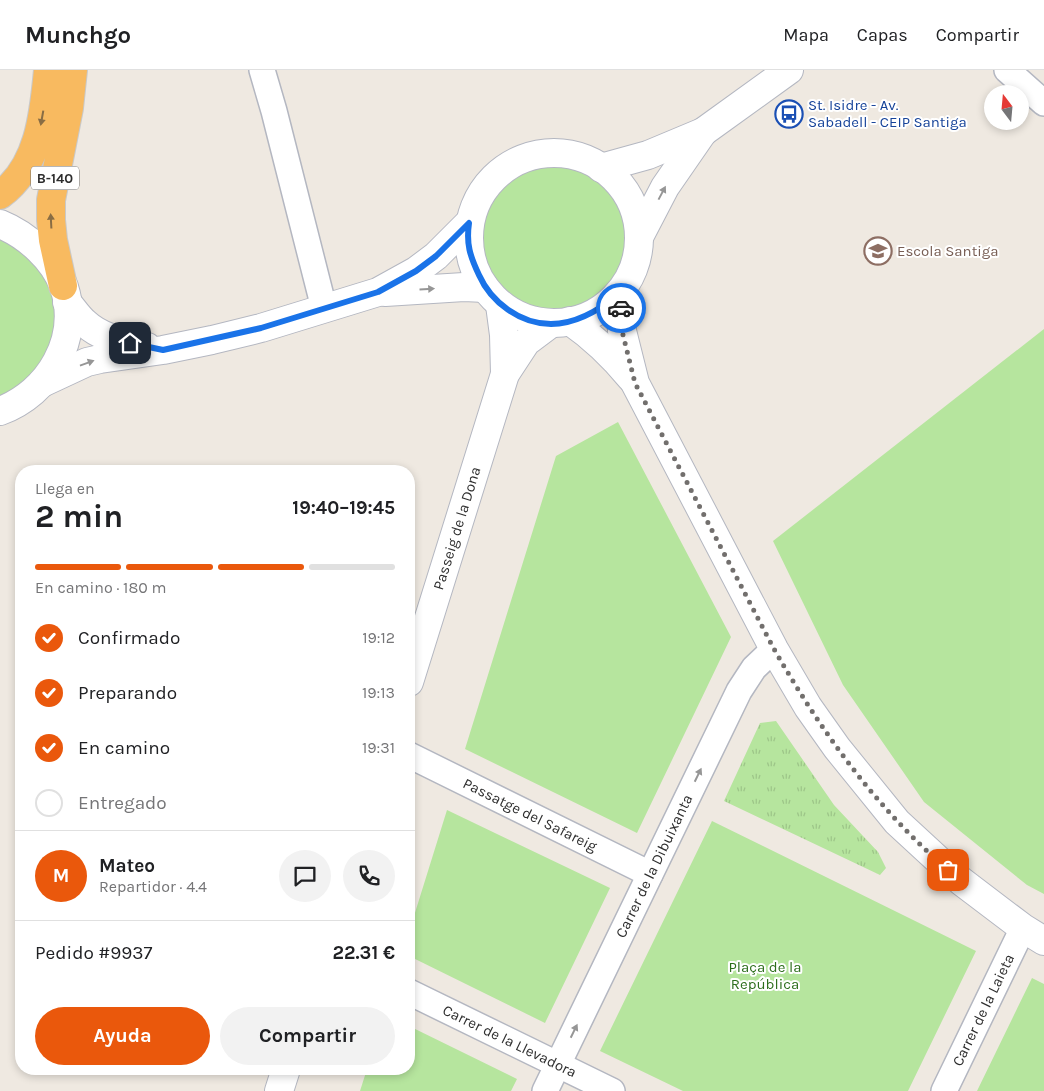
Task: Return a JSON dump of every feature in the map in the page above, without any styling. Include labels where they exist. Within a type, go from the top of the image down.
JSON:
[{"type":"highway","points":[[0,195],[18,177],[28,161],[39,134],[48,70]]},
{"type":"highway","name":"B-140","points":[[65,294],[50,220],[69,108],[73,70]]},
{"type":"main road","points":[[600,168],[648,155],[703,132],[789,70]]},
{"type":"main road","points":[[560,322],[596,311],[620,293],[633,270],[639,236],[665,187],[703,132]]},
{"type":"main road","points":[[493,297],[469,252],[467,238],[469,223],[477,201],[498,174],[515,163],[535,155],[554,152],[576,155],[600,168],[622,188],[636,218],[639,236]]},
{"type":"main road","points":[[42,383],[86,362],[163,350],[261,328],[378,292],[416,271],[436,256],[469,223]]},
{"type":"main road","points":[[0,224],[13,229],[27,239],[54,267],[65,294],[84,323],[97,332],[114,339],[163,350]]},
{"type":"main road","points":[[378,292],[464,287],[493,297],[514,314],[531,320],[560,322],[588,334],[608,351],[635,383],[774,649],[804,701],[837,748],[897,822],[961,881],[1033,935]]},
{"type":"main road","points":[[620,293],[622,331],[635,383]]},
{"type":"main road","points":[[0,411],[21,400],[42,383],[51,373],[60,357],[67,327],[65,294]]},
{"type":"main road","name":"Passeig de la Dona","points":[[493,297],[504,335],[505,374]]},
{"type":"main road","name":"Passeig de la Dona","points":[[415,663],[505,374],[526,342],[560,322]]},
{"type":"main road","points":[[279,1091],[284,1075]]},
{"type":"main road","points":[[296,1091],[299,1075]]},
{"type":"street","points":[[262,70],[324,308]]},
{"type":"street","points":[[1008,70],[1044,103]]},
{"type":"street","name":"Carrer de la Dibuixanta","points":[[545,1091],[739,691],[754,668],[774,649]]},
{"type":"street","name":"Passatge del Safareig","points":[[415,758],[650,874]]},
{"type":"street","name":"Carrer de la Laieta","points":[[944,1091],[1033,935]]},
{"type":"street","name":"Carrer de la Llevadora","points":[[415,995],[612,1091]]},
{"type":"green space","points":[[554,153],[579,157],[594,163],[614,178],[629,198],[635,213],[639,238],[635,263],[629,278],[614,298],[594,313],[579,319],[554,323],[529,319],[514,313],[494,298],[479,278],[473,263],[469,238],[473,213],[479,198],[494,178],[514,163],[529,157]]},
{"type":"green space","points":[[0,224],[41,253],[65,342],[0,411]]},
{"type":"green space","points":[[1044,329],[1044,894],[1027,885],[924,802],[843,685],[773,541]]},
{"type":"green space","points":[[618,422],[731,637],[637,833],[465,749],[556,456]]},
{"type":"green space","points":[[776,721],[834,805],[878,852],[886,868],[880,875],[724,801],[760,723]]},
{"type":"green space","points":[[447,810],[610,888],[545,1023],[415,959],[415,913]]},
{"type":"green space","name":"Plaça de la República","points":[[712,821],[976,951],[908,1091],[683,1091],[600,1051]]},
{"type":"green space","points":[[1032,978],[1044,984],[1044,1091],[977,1091]]},
{"type":"green space","points":[[415,1029],[517,1079],[511,1091],[360,1091],[365,1075],[415,1075]]},
{"type":"way so far","points":[[621,308],[622,331],[635,383],[774,649],[797,689],[837,748],[869,790],[897,822],[948,870]]},
{"type":"place","name":"St. Isidre - Av. Sabadell - CEIP Santiga","points":[[789,114]]},
{"type":"place","name":"Escola Santiga","points":[[878,251]]},
{"type":"route","points":[[130,343],[163,350],[212,340],[261,328],[378,292],[416,271],[436,256],[469,223],[467,238],[469,252],[485,288],[500,305],[514,314],[550,324],[560,323],[596,311],[620,293],[621,308]]}]
